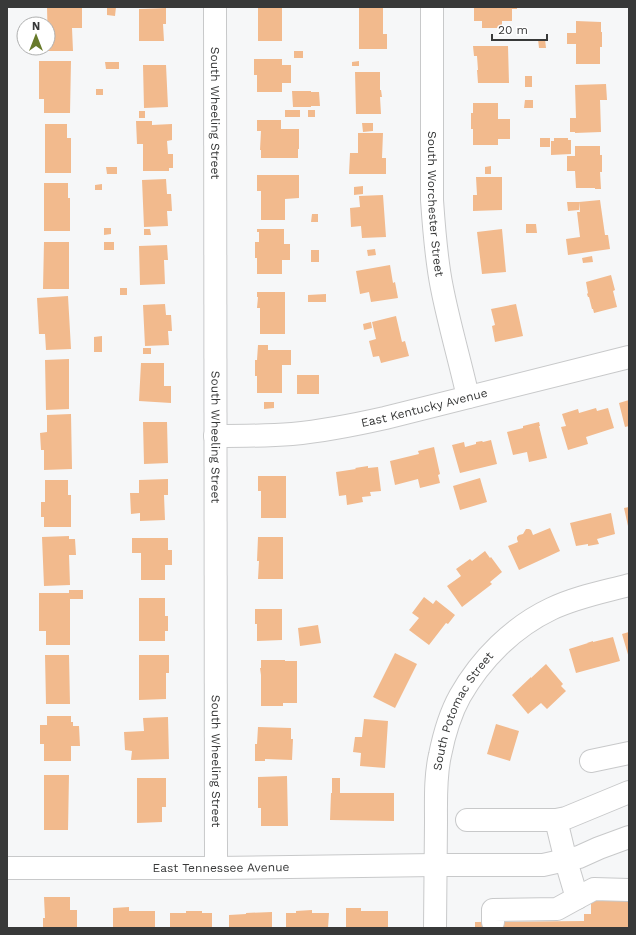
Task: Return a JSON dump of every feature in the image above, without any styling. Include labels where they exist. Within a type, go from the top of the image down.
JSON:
[{"type":"street","name":"South Wheeling Street","points":[[215,7],[216,868]]},
{"type":"street","name":"South Worchester Street","points":[[432,7],[432,200],[434,229],[442,288],[468,397]]},
{"type":"street","name":"East Kentucky Avenue","points":[[215,436],[292,434],[355,425],[629,357]]},
{"type":"street","name":"South Potomac Street","points":[[435,928],[436,789],[439,757],[447,726],[460,697],[477,670],[498,646],[523,625],[550,609],[580,597],[629,585]]},
{"type":"street","points":[[591,762],[629,752]]},
{"type":"street","points":[[467,820],[556,820],[566,818],[629,792]]},
{"type":"street","points":[[556,820],[576,898]]},
{"type":"street","name":"East Tennessee Avenue","points":[[7,868],[544,865],[579,857],[629,837]]},
{"type":"street","points":[[493,922],[493,910],[557,909],[594,889],[629,890]]},
{"type":"building","points":[[47,7],[82,7],[82,28],[72,28],[73,51],[56,51],[56,16],[47,16]]},
{"type":"building","points":[[107,7],[116,7],[115,16],[107,15]]},
{"type":"building","points":[[258,7],[282,7],[282,41],[258,41]]},
{"type":"building","points":[[474,7],[517,7],[517,9],[512,9],[512,21],[502,21],[502,28],[482,28],[482,21],[474,21]]},
{"type":"building","points":[[166,8],[166,24],[163,24],[164,41],[139,41],[139,9]]},
{"type":"building","points":[[359,8],[383,8],[383,34],[387,34],[387,49],[359,49]]},
{"type":"building","points":[[576,21],[601,22],[602,47],[600,47],[600,64],[576,64],[576,44],[567,44],[567,33],[576,33]]},
{"type":"building","points":[[538,39],[545,39],[546,48],[539,48]]},
{"type":"building","points":[[473,46],[508,46],[509,83],[478,83],[477,56],[474,56]]},
{"type":"building","points":[[294,51],[303,51],[303,58],[294,58]]},
{"type":"building","points":[[254,59],[282,59],[282,65],[291,65],[291,83],[282,83],[282,92],[257,92],[257,75],[254,75]]},
{"type":"building","points":[[39,61],[71,61],[70,113],[44,113],[44,99],[39,99]]},
{"type":"building","points":[[359,61],[359,66],[352,66],[352,62]]},
{"type":"building","points":[[105,62],[119,62],[119,69],[106,69]]},
{"type":"building","points":[[143,65],[166,65],[168,107],[144,108]]},
{"type":"building","points":[[355,72],[380,72],[380,90],[382,97],[380,97],[381,114],[356,114]]},
{"type":"building","points":[[525,76],[532,76],[532,87],[525,87]]},
{"type":"building","points":[[606,84],[607,100],[600,100],[601,132],[570,132],[570,118],[576,118],[575,85]]},
{"type":"building","points":[[96,89],[103,89],[103,95],[96,95]]},
{"type":"building","points":[[292,91],[319,92],[320,106],[293,107]]},
{"type":"building","points":[[525,100],[533,100],[533,108],[524,108]]},
{"type":"building","points":[[473,103],[498,103],[498,119],[510,119],[510,139],[498,139],[498,145],[473,145],[471,113],[473,113]]},
{"type":"building","points":[[285,110],[300,110],[300,117],[285,117]]},
{"type":"building","points":[[308,110],[315,110],[315,117],[308,117]]},
{"type":"building","points":[[139,111],[145,111],[145,118],[139,118]]},
{"type":"building","points":[[257,120],[281,120],[281,129],[299,129],[298,158],[261,158],[261,131],[257,131]]},
{"type":"building","points":[[136,121],[152,121],[152,125],[172,124],[172,140],[167,141],[168,154],[173,154],[173,168],[169,168],[169,171],[143,171],[143,144],[137,144]]},
{"type":"building","points":[[362,123],[373,123],[373,131],[363,132]]},
{"type":"building","points":[[45,124],[67,124],[67,138],[71,138],[71,173],[45,173]]},
{"type":"building","points":[[358,133],[383,133],[382,158],[386,158],[386,174],[349,174],[350,153],[358,153]]},
{"type":"building","points":[[540,138],[550,138],[550,147],[540,147]]},
{"type":"building","points":[[554,138],[568,138],[568,140],[571,140],[571,154],[551,155],[551,141],[554,141]]},
{"type":"building","points":[[575,146],[600,146],[600,155],[602,155],[602,172],[600,172],[601,189],[576,188],[575,171],[567,171],[567,156],[575,156]]},
{"type":"building","points":[[491,166],[491,174],[485,174],[485,167]]},
{"type":"building","points":[[106,167],[117,167],[117,174],[107,174]]},
{"type":"building","points":[[257,175],[299,175],[299,198],[285,199],[285,220],[261,220],[261,191],[257,191]]},
{"type":"building","points":[[476,177],[502,177],[502,210],[473,211],[473,195],[477,195]]},
{"type":"building","points":[[166,179],[167,194],[171,194],[172,211],[167,211],[168,226],[144,227],[142,180]]},
{"type":"building","points":[[44,183],[68,183],[68,198],[70,198],[70,231],[44,231]]},
{"type":"building","points":[[102,184],[102,190],[95,190],[95,185]]},
{"type":"building","points":[[363,186],[363,194],[354,195],[354,187]]},
{"type":"building","points":[[383,195],[386,237],[362,238],[361,226],[351,227],[350,208],[360,207],[359,196]]},
{"type":"building","points":[[600,200],[605,235],[608,235],[610,249],[568,255],[566,239],[580,237],[577,212],[580,212],[579,202]]},
{"type":"building","points":[[567,202],[579,202],[579,210],[568,211]]},
{"type":"building","points":[[312,214],[318,214],[318,222],[311,222]]},
{"type":"building","points":[[526,224],[536,224],[537,233],[526,233]]},
{"type":"building","points":[[104,228],[111,228],[111,234],[104,235]]},
{"type":"building","points":[[144,229],[150,229],[151,235],[144,235]]},
{"type":"building","points":[[257,229],[284,229],[284,244],[290,244],[290,260],[282,260],[282,274],[257,274],[255,242],[259,242],[259,232],[257,232]]},
{"type":"building","points":[[502,229],[506,272],[482,274],[477,232]]},
{"type":"building","points":[[44,242],[69,242],[69,289],[43,289]]},
{"type":"building","points":[[104,242],[114,242],[114,250],[104,250]]},
{"type":"building","points":[[167,245],[168,260],[164,260],[165,284],[140,285],[139,246]]},
{"type":"building","points":[[375,249],[376,255],[368,256],[367,250]]},
{"type":"building","points":[[311,250],[319,250],[319,262],[311,262]]},
{"type":"building","points":[[592,256],[593,262],[583,263],[582,258]]},
{"type":"building","points":[[390,265],[393,283],[395,282],[398,298],[371,302],[369,292],[360,294],[356,271]]},
{"type":"building","points":[[611,275],[617,307],[594,313],[587,294],[586,282]]},
{"type":"building","points":[[120,288],[127,288],[127,295],[120,295]]},
{"type":"building","points":[[257,292],[285,292],[285,334],[260,334],[260,308],[257,308]]},
{"type":"building","points":[[326,294],[326,302],[308,302],[308,295]]},
{"type":"building","points":[[68,296],[71,349],[46,350],[45,334],[39,334],[37,298]]},
{"type":"building","points":[[165,304],[166,315],[171,315],[172,331],[168,331],[169,345],[145,346],[143,305]]},
{"type":"building","points":[[516,304],[523,336],[495,342],[492,326],[495,325],[491,309]]},
{"type":"building","points":[[396,316],[402,342],[405,341],[409,356],[381,363],[379,356],[373,357],[369,341],[376,339],[372,322]]},
{"type":"building","points":[[371,322],[372,328],[364,330],[363,324]]},
{"type":"building","points":[[102,336],[102,352],[94,352],[94,337]]},
{"type":"building","points":[[258,345],[268,345],[268,350],[291,350],[291,365],[282,365],[282,393],[257,393],[255,360],[257,360]]},
{"type":"building","points":[[143,348],[151,348],[151,354],[143,354]]},
{"type":"building","points":[[69,359],[69,409],[46,410],[45,360]]},
{"type":"building","points":[[141,363],[164,363],[164,386],[171,386],[171,403],[139,401]]},
{"type":"building","points":[[297,375],[319,375],[319,394],[297,394]]},
{"type":"building","points":[[629,400],[629,426],[625,427],[619,403]]},
{"type":"building","points":[[264,402],[274,402],[274,408],[264,409]]},
{"type":"building","points":[[596,408],[597,411],[608,408],[614,428],[586,437],[588,444],[568,450],[561,427],[566,426],[562,414],[578,409],[579,413]]},
{"type":"building","points":[[71,414],[72,469],[44,470],[44,450],[41,450],[40,433],[47,432],[47,415]]},
{"type":"building","points":[[143,422],[167,422],[168,463],[144,464]]},
{"type":"building","points":[[539,422],[547,458],[529,462],[527,452],[513,455],[507,432]]},
{"type":"building","points":[[491,440],[497,464],[460,473],[452,445],[464,442],[465,447],[476,444],[476,442]]},
{"type":"building","points":[[434,447],[440,474],[438,475],[440,483],[420,488],[418,479],[395,485],[390,461],[419,454],[418,451]]},
{"type":"building","points":[[368,466],[368,468],[378,467],[381,491],[370,492],[371,496],[362,497],[363,502],[347,505],[346,495],[339,496],[336,472]]},
{"type":"building","points":[[258,476],[286,476],[286,518],[261,518],[261,491],[258,491]]},
{"type":"building","points":[[480,478],[487,502],[460,510],[453,486]]},
{"type":"building","points":[[168,479],[168,495],[164,495],[165,520],[140,521],[140,513],[131,514],[130,493],[139,493],[139,480]]},
{"type":"building","points":[[45,480],[68,480],[68,495],[71,495],[71,527],[44,527],[44,517],[41,517],[41,502],[45,502]]},
{"type":"building","points":[[629,507],[629,526],[628,526],[624,508]]},
{"type":"building","points":[[611,513],[615,534],[597,539],[599,544],[576,546],[570,523]]},
{"type":"building","points":[[550,528],[560,551],[519,570],[508,546],[518,542],[517,537],[523,534],[526,529],[531,530],[533,535]]},
{"type":"building","points":[[69,536],[69,539],[75,539],[76,555],[69,555],[70,585],[44,586],[42,537]]},
{"type":"building","points":[[258,537],[283,537],[283,579],[258,579]]},
{"type":"building","points":[[132,538],[168,538],[168,550],[172,550],[172,565],[165,565],[165,580],[141,580],[141,553],[132,553]]},
{"type":"building","points":[[485,551],[502,572],[490,582],[492,584],[462,607],[447,586],[461,576],[456,569],[470,559],[472,561]]},
{"type":"building","points":[[69,590],[83,590],[83,599],[70,599],[70,645],[46,645],[46,631],[39,631],[39,593],[69,593]]},
{"type":"building","points":[[424,597],[433,604],[436,600],[455,615],[448,624],[446,623],[429,645],[409,630],[419,618],[412,613]]},
{"type":"building","points":[[139,598],[165,598],[165,616],[168,616],[168,631],[165,631],[165,641],[139,641]]},
{"type":"building","points":[[255,609],[282,609],[282,640],[257,641]]},
{"type":"building","points":[[318,625],[321,643],[300,646],[298,628]]},
{"type":"building","points":[[629,632],[629,658],[622,634]]},
{"type":"building","points":[[613,637],[620,661],[576,673],[569,649],[593,641]]},
{"type":"building","points":[[395,653],[417,664],[395,708],[373,697]]},
{"type":"building","points":[[45,655],[69,655],[70,704],[46,704]]},
{"type":"building","points":[[139,655],[169,655],[169,673],[166,673],[166,699],[139,700]]},
{"type":"building","points":[[261,660],[297,661],[297,703],[283,703],[283,706],[261,706]]},
{"type":"building","points":[[546,664],[563,684],[561,686],[566,691],[547,709],[541,703],[528,714],[512,695]]},
{"type":"building","points":[[47,716],[71,716],[73,726],[79,726],[80,746],[71,746],[71,761],[44,761],[44,744],[40,744],[40,725],[47,725]]},
{"type":"building","points":[[168,717],[169,759],[131,760],[132,751],[125,750],[124,732],[144,731],[143,718]]},
{"type":"building","points":[[364,719],[388,721],[385,768],[360,766],[361,753],[353,752],[355,737],[362,737]]},
{"type":"building","points":[[496,724],[519,731],[510,761],[487,754]]},
{"type":"building","points":[[258,727],[291,728],[291,739],[293,739],[292,760],[265,759],[265,761],[255,761],[255,744],[257,744]]},
{"type":"building","points":[[44,775],[69,775],[68,830],[44,830]]},
{"type":"building","points":[[287,776],[288,826],[261,826],[261,808],[258,808],[258,777]]},
{"type":"building","points":[[137,778],[166,778],[166,807],[162,807],[162,822],[137,823]]},
{"type":"building","points":[[332,778],[340,778],[340,793],[394,793],[394,821],[330,820]]},
{"type":"building","points":[[44,897],[70,897],[70,910],[77,910],[77,927],[43,928],[43,918],[45,918]]},
{"type":"building","points":[[591,901],[629,901],[629,928],[475,928],[475,922],[584,921],[584,914],[591,914]]},
{"type":"building","points":[[129,907],[129,911],[155,911],[155,928],[113,928],[113,908]]},
{"type":"building","points":[[346,908],[361,908],[361,911],[388,911],[388,928],[346,928]]},
{"type":"building","points":[[312,910],[312,913],[329,913],[328,928],[286,928],[286,913]]},
{"type":"building","points":[[186,911],[202,911],[202,913],[212,913],[212,928],[170,928],[170,913],[186,913]]},
{"type":"building","points":[[272,912],[272,928],[229,928],[229,915]]}]
